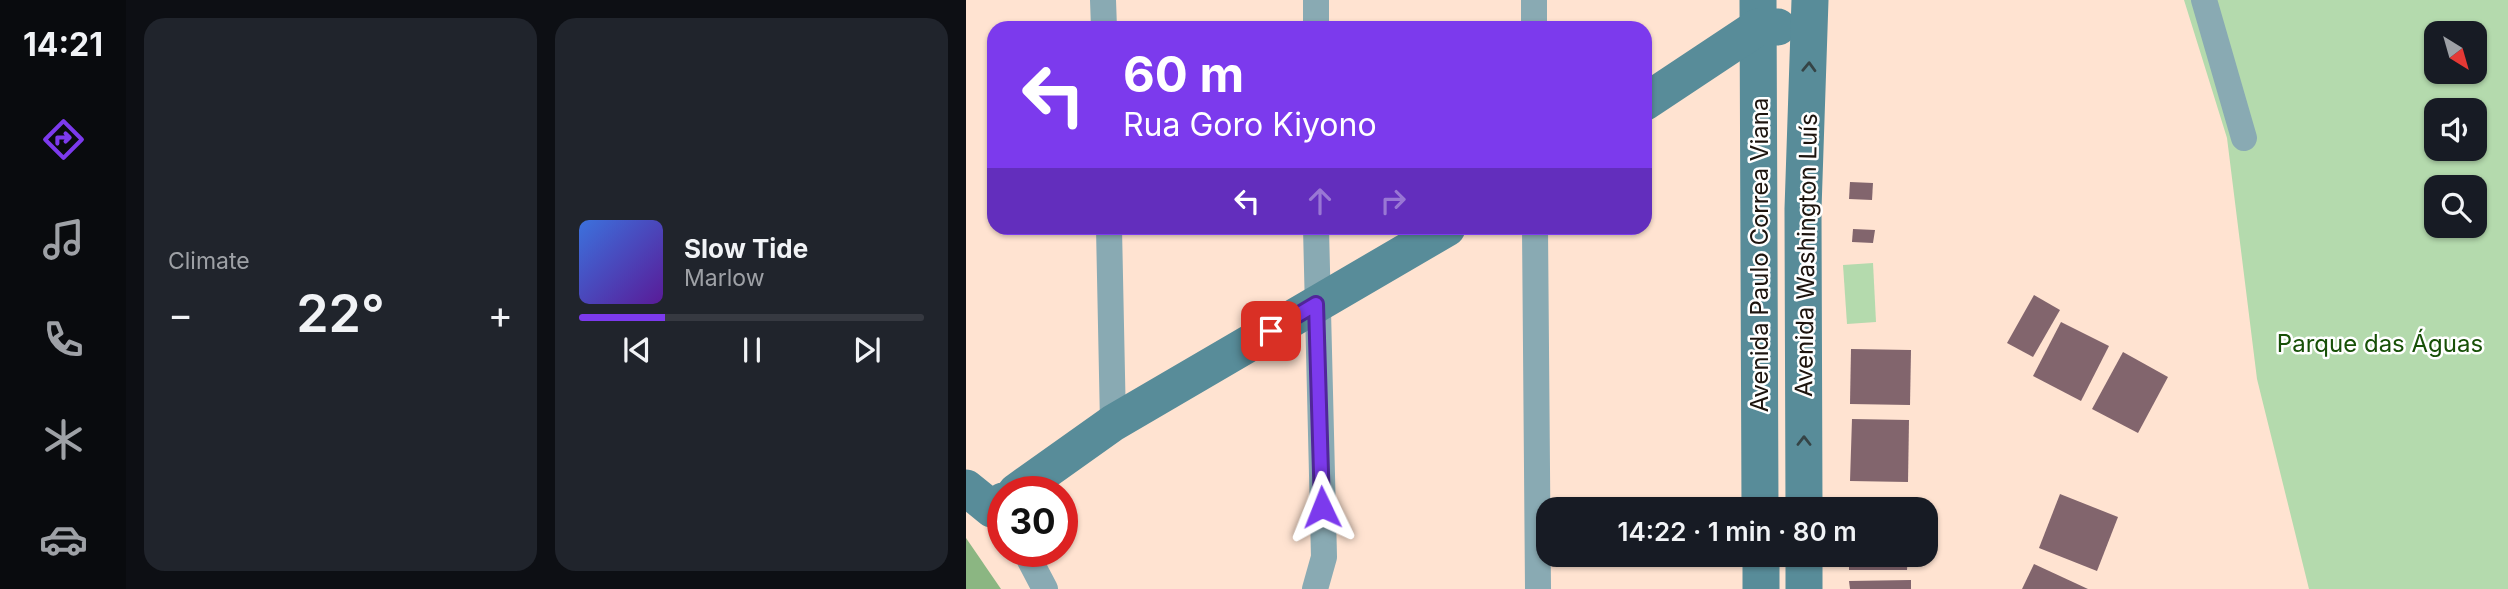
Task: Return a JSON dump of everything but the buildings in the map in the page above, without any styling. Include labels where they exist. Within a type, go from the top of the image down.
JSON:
[{"type":"street","points":[[1103,0],[1104,21]]},
{"type":"street","points":[[1316,0],[1316,21]]},
{"type":"street","points":[[1534,0],[1534,21]]},
{"type":"street","points":[[2204,0],[2244,138]]},
{"type":"street","points":[[1652,96],[1758,13],[1810,14]]},
{"type":"street","name":"Avenida Paulo Correa Viana","points":[[1758,13],[1760,497]]},
{"type":"street","name":"Avenida Washington Luís","points":[[1804,497],[1803,209],[1810,14]]},
{"type":"street","points":[[1109,235],[1114,423]]},
{"type":"street","points":[[1315,589],[1324,557],[1316,235]]},
{"type":"street","points":[[1036,476],[1114,423],[1435,235]]},
{"type":"street","points":[[1535,235],[1538,589]]},
{"type":"street","points":[[1033,567],[1045,589]]},
{"type":"street","points":[[1761,567],[1761,589]]},
{"type":"street","points":[[1804,567],[1804,589]]},
{"type":"green space","name":"Parque das Águas","points":[[2184,0],[2508,0],[2508,589],[2309,589],[2257,379],[2227,138]]},
{"type":"green space","points":[[1873,263],[1876,322],[1847,324],[1843,265]]},
{"type":"green space","points":[[966,538],[1001,589],[966,589]]},
{"type":"route","points":[[1271,331],[1316,304],[1322,507]]}]
